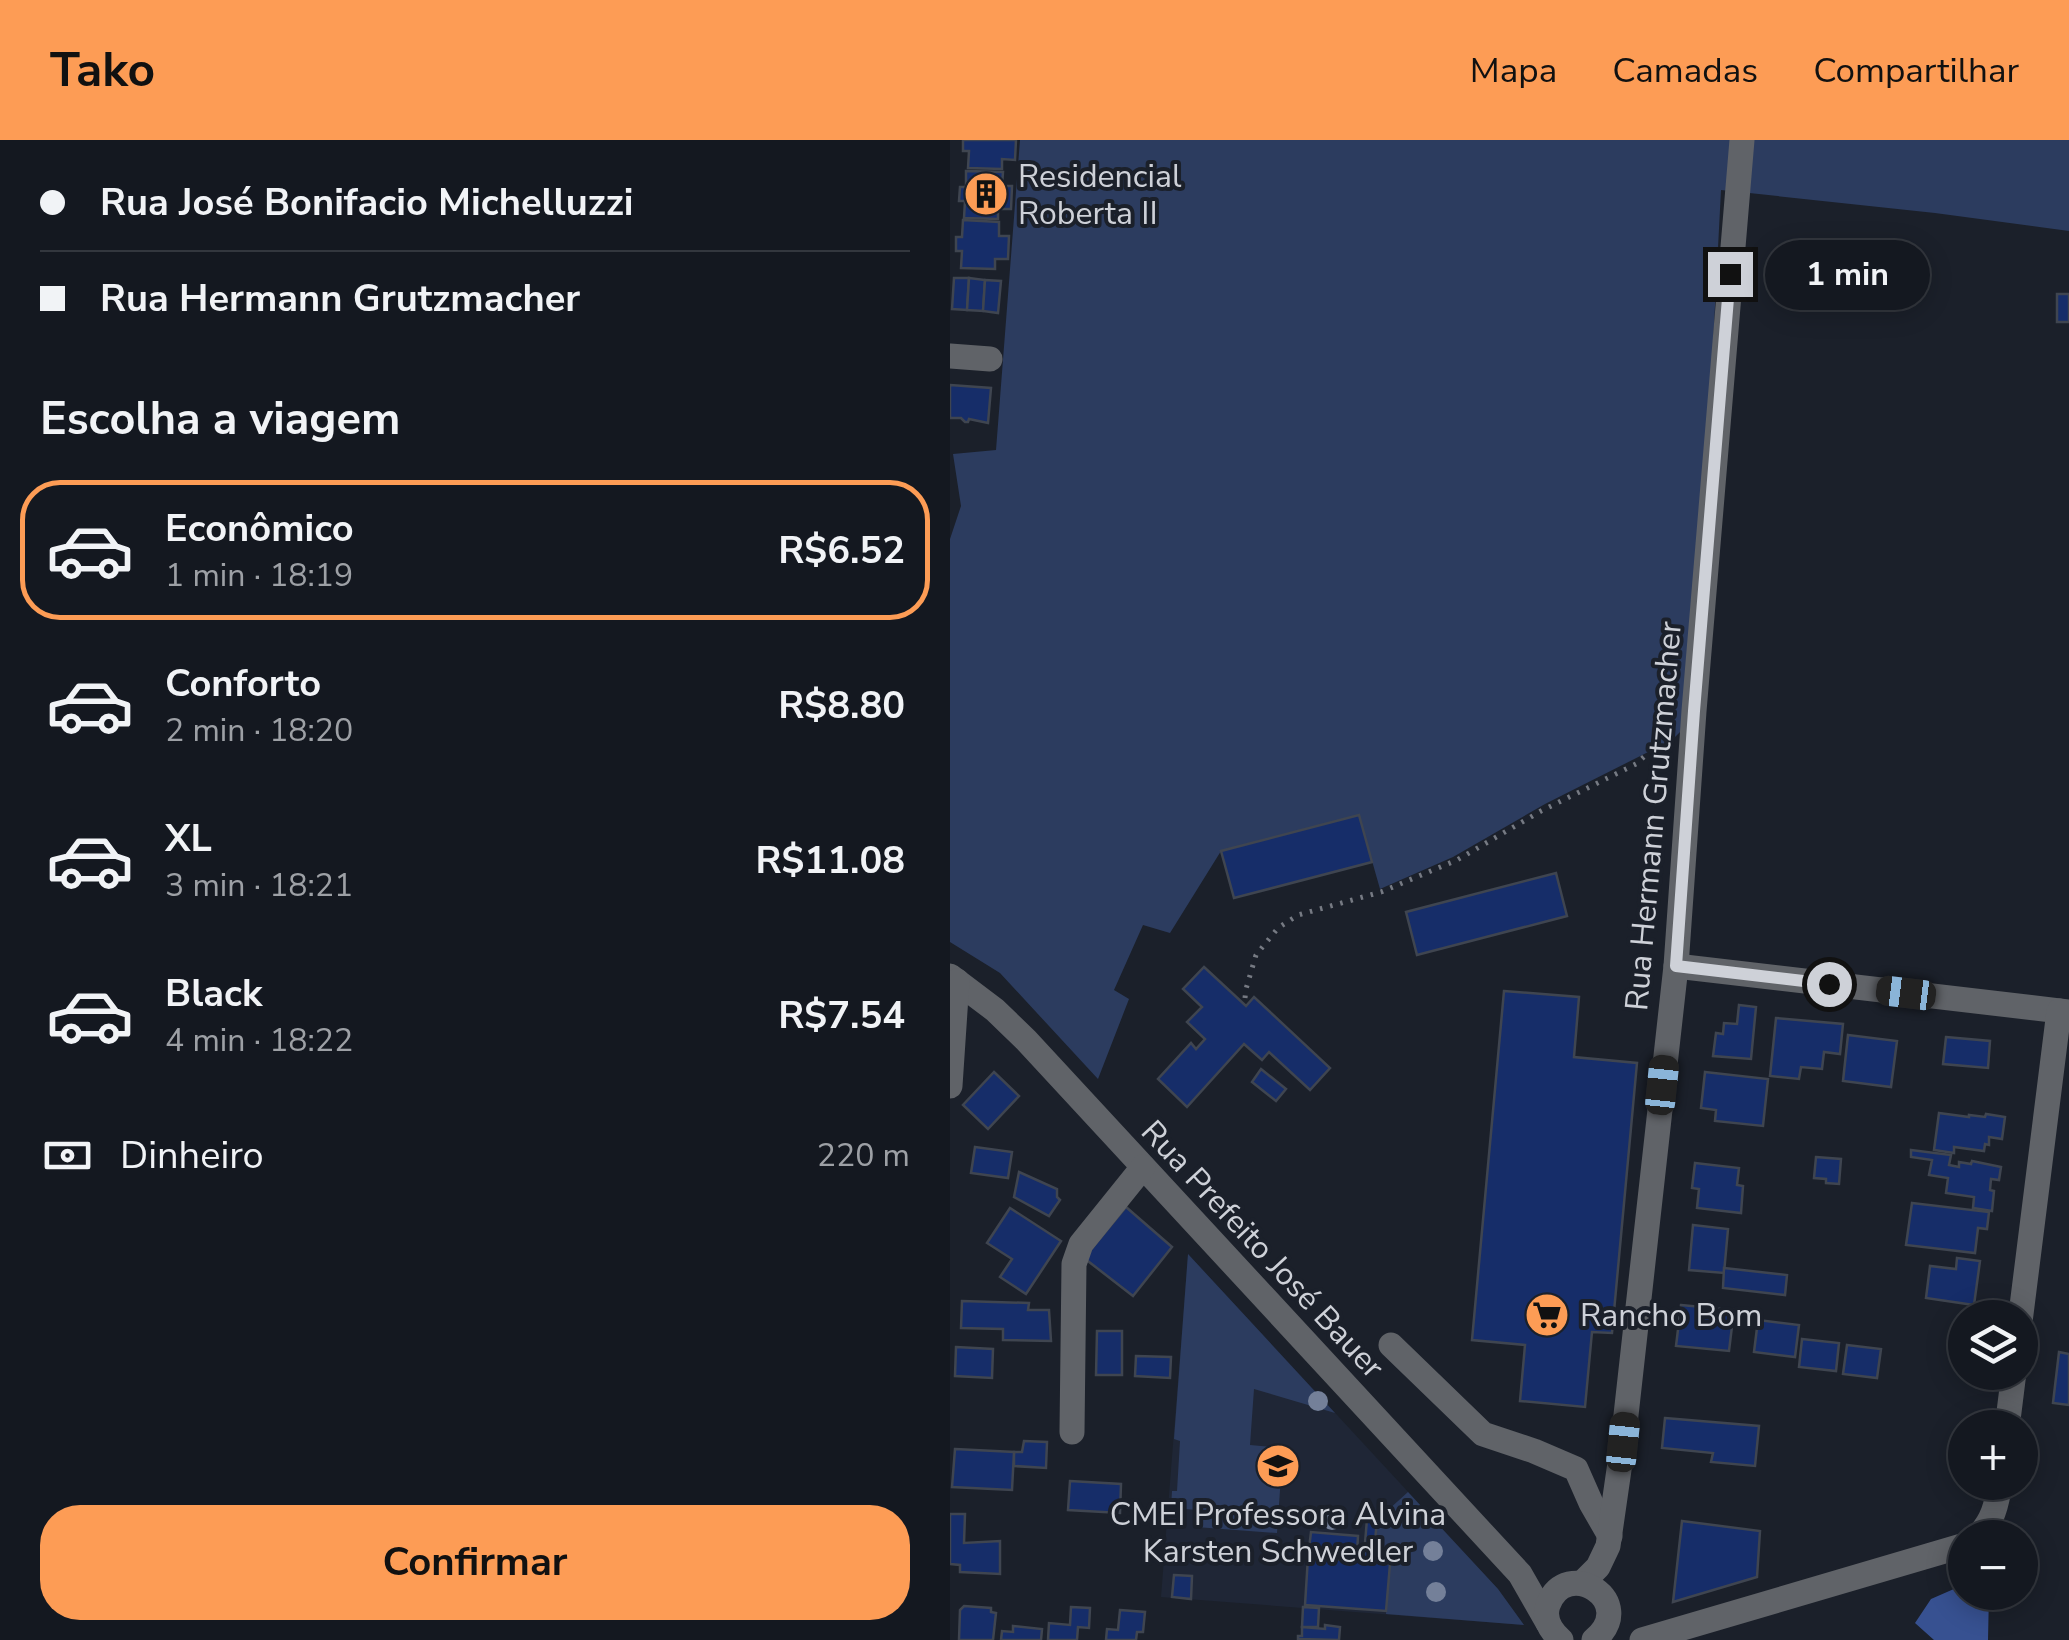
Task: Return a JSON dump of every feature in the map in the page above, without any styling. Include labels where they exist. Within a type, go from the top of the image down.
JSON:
[{"type":"street","name":"Rua Hermann Grutzmacher","points":[[1603,1626],[1603,1581],[1676,966],[1742,140]]},
{"type":"street","points":[[950,356],[990,359]]},
{"type":"street","points":[[1676,966],[2064,1012],[2023,1300]]},
{"type":"street","points":[[950,1086],[954,978]]},
{"type":"street","name":"Rua Prefeito José Bauer","points":[[954,978],[1026,1040],[1520,1574],[1557,1636]]},
{"type":"street","points":[[1072,1432],[1074,1264],[1081,1244],[1143,1168]]},
{"type":"street","points":[[1391,1345],[1483,1434],[1576,1469],[1608,1546],[1598,1567],[1577,1583]]},
{"type":"street","points":[[1520,1574],[1577,1583],[1600,1592],[1603,1626],[1642,1640],[1948,1550]]},
{"type":"street","name":"Rua Prefeito José Bauer","points":[[1557,1636],[1546,1612],[1554,1594],[1577,1583]]},
{"type":"path","points":[[1245,998],[1256,954],[1278,928],[1298,915],[1381,892],[1457,860],[1541,811],[1636,764],[1694,711]]},
{"type":"shaded area","points":[[1020,140],[2069,140],[2069,231],[1721,190],[1694,711],[1686,726],[1672,740],[1545,804],[1453,857],[1380,889],[1359,815],[1221,851],[1170,933],[1143,925],[1114,990],[1129,999],[1098,1079],[1000,973],[950,942],[950,539],[961,506],[953,454],[996,450]]},
{"type":"shaded area","name":"CMEI Professora Alvina Karsten Schwedler","points":[[1188,1254],[1498,1589],[1524,1625],[1161,1597]]},
{"type":"shaded area","points":[[1188,1254],[1335,1413],[1254,1389],[1250,1445],[1283,1448],[1277,1533],[1196,1527],[1197,1510],[1171,1508],[1172,1491],[1177,1491],[1180,1441],[1174,1439]]},
{"type":"shaded area","points":[[1408,1492],[1498,1589],[1524,1625],[1386,1614],[1390,1564],[1373,1562],[1377,1520]]},
{"type":"water","points":[[1948,1592],[1948,1610],[1989,1610],[1988,1640],[1934,1640],[1915,1623],[1931,1599]]},
{"type":"building","points":[[963,140],[1016,140],[1015,160],[1002,159],[1002,169],[968,168],[969,151],[963,151]]},
{"type":"building","name":"Residencial Roberta II","points":[[966,171],[1003,172],[1002,186],[1012,186],[1011,209],[998,209],[998,219],[964,218],[965,201],[959,201],[960,187],[966,187]]},
{"type":"building","points":[[963,220],[999,222],[999,236],[1009,236],[1008,259],[995,259],[995,269],[961,268],[962,251],[956,251],[956,237],[962,237]]},
{"type":"building","points":[[954,278],[969,278],[967,310],[952,309]]},
{"type":"building","points":[[969,278],[985,280],[983,311],[967,310]]},
{"type":"building","points":[[985,280],[1001,281],[998,313],[983,311]]},
{"type":"building","points":[[2057,294],[2069,294],[2069,322],[2057,322]]},
{"type":"building","points":[[950,385],[991,388],[988,423],[950,418]]},
{"type":"building","points":[[1359,815],[1372,862],[1234,898],[1221,851]]},
{"type":"building","points":[[1556,873],[1567,916],[1417,955],[1406,912]]},
{"type":"building","points":[[1204,967],[1246,1006],[1254,997],[1330,1068],[1310,1090],[1269,1052],[1262,1060],[1244,1044],[1187,1107],[1158,1079],[1191,1043],[1196,1049],[1205,1039],[1187,1022],[1202,1007],[1183,989]]},
{"type":"building","points":[[1504,991],[1579,997],[1574,1057],[1637,1063],[1612,1333],[1592,1332],[1585,1407],[1520,1401],[1525,1345],[1472,1340]]},
{"type":"building","points":[[1739,1005],[1756,1007],[1751,1059],[1713,1056],[1716,1033],[1723,1034],[1724,1023],[1737,1024]]},
{"type":"building","points":[[1776,1018],[1843,1024],[1840,1054],[1824,1052],[1822,1069],[1801,1067],[1799,1079],[1770,1076]]},
{"type":"building","points":[[1848,1035],[1897,1041],[1891,1087],[1843,1081]]},
{"type":"building","points":[[1946,1037],[1990,1041],[1988,1068],[1943,1064]]},
{"type":"building","points":[[1261,1069],[1286,1089],[1276,1101],[1252,1082]]},
{"type":"building","points":[[994,1072],[1019,1096],[988,1129],[963,1105]]},
{"type":"building","points":[[1705,1072],[1768,1079],[1763,1126],[1715,1121],[1716,1110],[1701,1108]]},
{"type":"building","points":[[1939,1113],[2005,1117],[2002,1139],[1989,1137],[1984,1151],[1954,1147],[1954,1153],[1934,1150]]},
{"type":"building","points":[[975,1147],[1012,1152],[1008,1178],[971,1173]]},
{"type":"building","points":[[1911,1150],[1951,1155],[1949,1165],[1959,1167],[1959,1162],[1972,1161],[2001,1167],[1999,1180],[1991,1179],[1992,1211],[1973,1208],[1974,1197],[1946,1193],[1948,1178],[1929,1175],[1932,1160],[1911,1157]]},
{"type":"building","points":[[1816,1157],[1841,1159],[1839,1184],[1814,1178]]},
{"type":"building","points":[[1695,1163],[1739,1168],[1737,1185],[1743,1186],[1741,1213],[1697,1208],[1699,1189],[1692,1188]]},
{"type":"building","points":[[1019,1172],[1057,1189],[1060,1200],[1049,1216],[1014,1197]]},
{"type":"building","points":[[1912,1203],[1989,1212],[1987,1229],[1978,1228],[1975,1253],[1906,1245]]},
{"type":"building","points":[[1126,1207],[1172,1247],[1133,1296],[1084,1258]]},
{"type":"building","points":[[1010,1208],[1061,1241],[1026,1294],[1000,1277],[1012,1259],[987,1243]]},
{"type":"building","points":[[1693,1225],[1728,1229],[1724,1273],[1689,1270]]},
{"type":"building","points":[[1957,1258],[1980,1261],[1975,1300],[1926,1298],[1930,1266],[1956,1269]]},
{"type":"building","points":[[1724,1268],[1787,1275],[1785,1295],[1723,1288]]},
{"type":"building","points":[[962,1301],[1029,1303],[1028,1310],[1049,1310],[1051,1341],[1003,1340],[1003,1329],[961,1328]]},
{"type":"building","points":[[1681,1305],[1734,1310],[1729,1351],[1676,1346]]},
{"type":"building","points":[[1758,1320],[1799,1325],[1795,1357],[1754,1352]]},
{"type":"building","points":[[1097,1331],[1122,1331],[1122,1375],[1096,1375]]},
{"type":"building","points":[[1802,1339],[1839,1343],[1836,1371],[1799,1367]]},
{"type":"building","points":[[1847,1345],[1881,1349],[1877,1378],[1843,1374]]},
{"type":"building","points":[[956,1347],[993,1349],[992,1378],[955,1376]]},
{"type":"building","points":[[2059,1352],[2069,1354],[2069,1405],[2053,1403]]},
{"type":"building","points":[[1136,1356],[1171,1357],[1170,1378],[1135,1376]]},
{"type":"building","points":[[1665,1418],[1759,1426],[1755,1466],[1711,1462],[1713,1453],[1662,1448]]},
{"type":"building","points":[[1024,1441],[1047,1442],[1046,1468],[1014,1466],[1014,1452],[1022,1452]]},
{"type":"building","points":[[955,1449],[1014,1452],[1012,1490],[952,1487]]},
{"type":"building","points":[[1070,1481],[1121,1484],[1120,1513],[1068,1510]]},
{"type":"building","points":[[950,1514],[965,1514],[964,1543],[1000,1541],[1000,1574],[960,1572],[960,1565],[950,1564]]},
{"type":"building","points":[[1367,1519],[1377,1520],[1373,1562],[1308,1557],[1311,1532],[1358,1536],[1357,1554],[1364,1555]]},
{"type":"building","points":[[1682,1521],[1760,1531],[1757,1577],[1673,1602]]},
{"type":"building","points":[[1308,1557],[1390,1564],[1386,1611],[1305,1605]]},
{"type":"building","points":[[1174,1575],[1192,1576],[1191,1599],[1172,1597]]},
{"type":"building","points":[[964,1606],[991,1608],[996,1613],[993,1640],[959,1640],[960,1610]]},
{"type":"building","points":[[1071,1607],[1090,1608],[1089,1628],[1078,1627],[1077,1640],[1048,1640],[1049,1623],[1070,1625]]},
{"type":"building","points":[[1303,1607],[1319,1608],[1318,1627],[1302,1627]]},
{"type":"building","points":[[1120,1610],[1145,1612],[1143,1632],[1137,1632],[1136,1640],[1106,1640],[1107,1629],[1118,1630]]},
{"type":"building","points":[[1325,1625],[1340,1627],[1339,1640],[1298,1639],[1302,1627],[1325,1629]]},
{"type":"building","points":[[1013,1626],[1042,1629],[1041,1640],[1001,1640],[1002,1631],[1013,1632]]},
{"type":"place","name":"Residencial Roberta II","points":[[986,194]]},
{"type":"place","name":"Rancho Bom","points":[[1547,1315]]},
{"type":"place","name":"CMEI Professora Alvina Karsten Schwedler","points":[[1278,1466]]},
{"type":"route","points":[[1730,274],[1676,966],[1829,984]]}]
